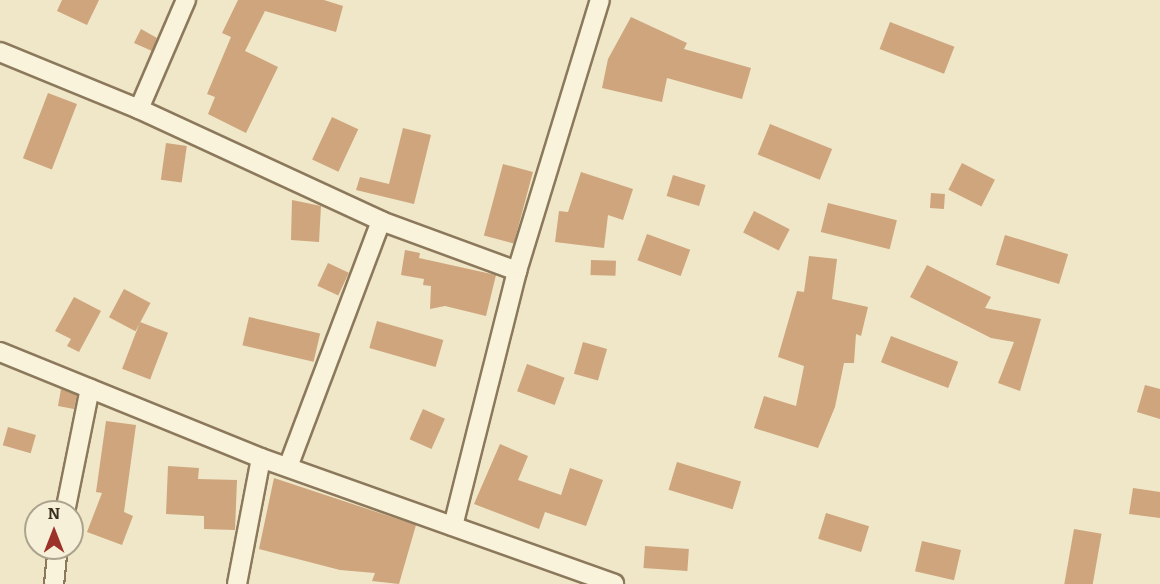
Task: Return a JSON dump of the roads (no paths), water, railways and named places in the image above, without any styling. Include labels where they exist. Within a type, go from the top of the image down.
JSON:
[{"type":"street","points":[[139,110],[186,0]]},
{"type":"street","points":[[453,526],[518,271],[600,0]]},
{"type":"street","points":[[0,52],[139,110],[381,221],[518,271]]},
{"type":"street","points":[[288,467],[381,221]]},
{"type":"street","points":[[0,352],[261,458],[614,584]]},
{"type":"street","points":[[67,500],[90,388]]},
{"type":"street","points":[[237,584],[261,458]]},
{"type":"street","points":[[54,584],[57,560]]}]
